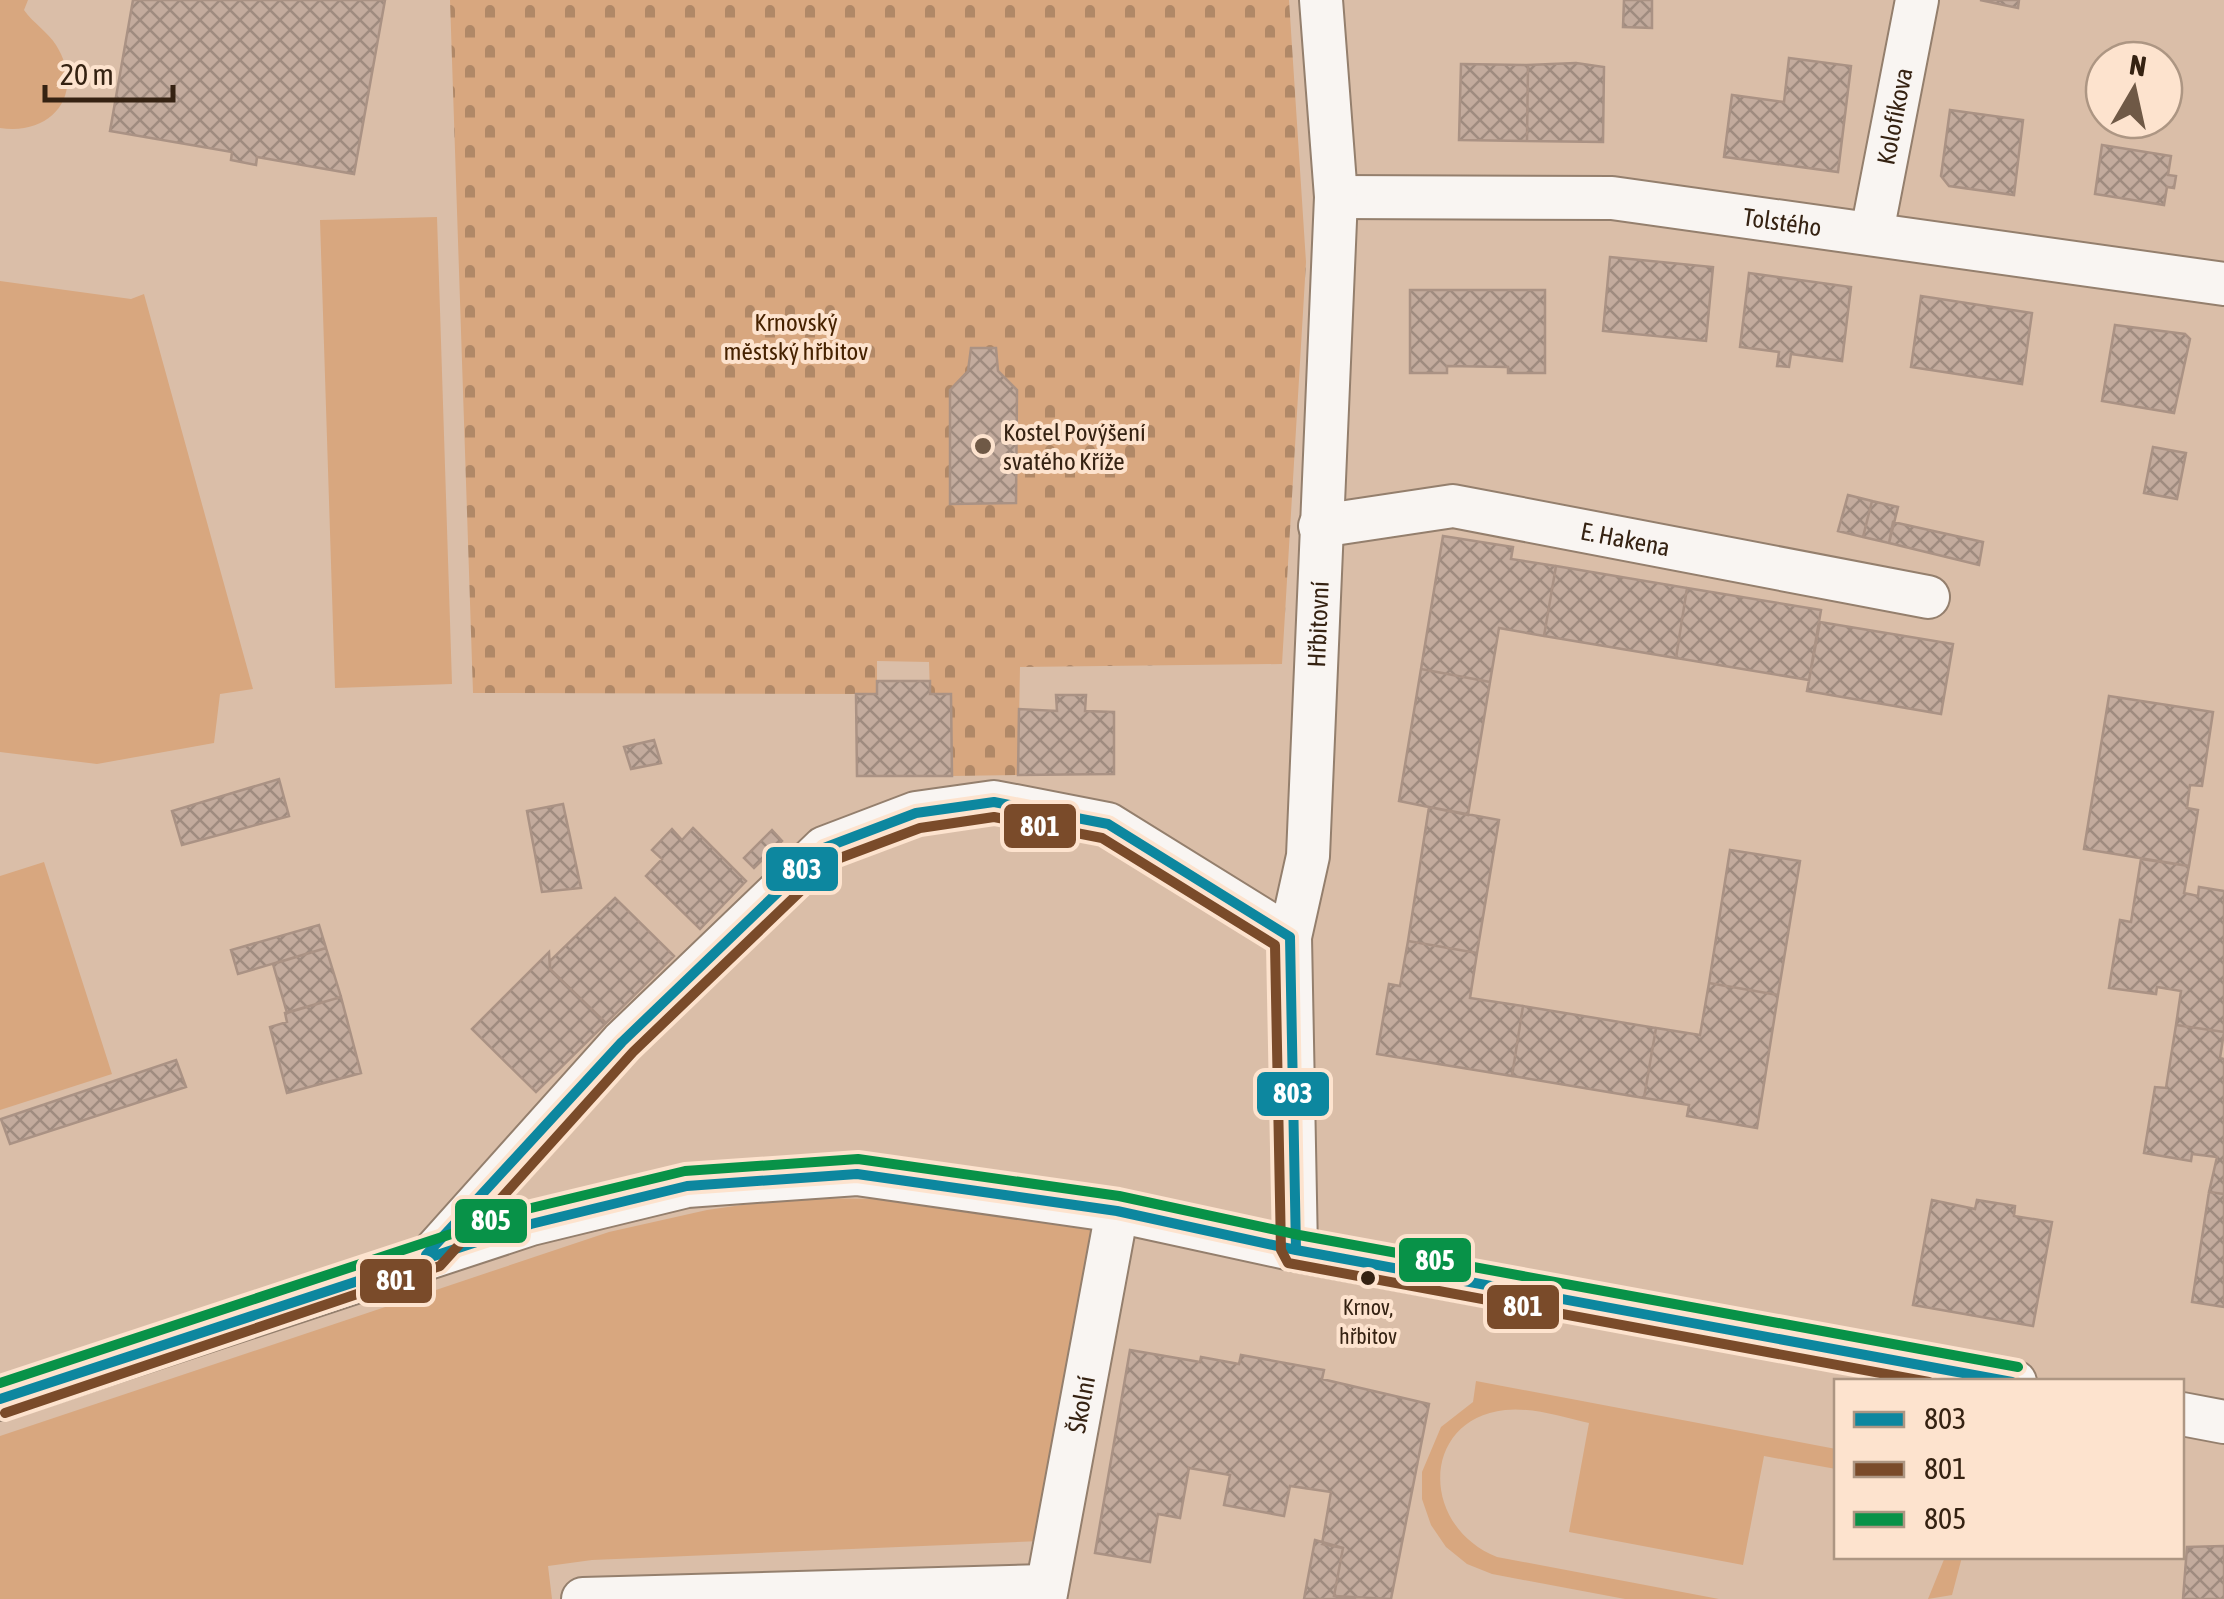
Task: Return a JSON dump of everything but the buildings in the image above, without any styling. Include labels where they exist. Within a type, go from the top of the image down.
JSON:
[{"type":"street","name":"Hřbitovní","points":[[1296,1250],[1290,937],[1308,856],[1336,197],[1321,0]]},
{"type":"street","name":"Kolofíkova","points":[[1872,232],[1917,0]]},
{"type":"street","name":"Tolstého","points":[[1336,197],[1612,198],[2224,284]]},
{"type":"street","name":"E. Hakena","points":[[1320,526],[1453,506],[1928,598]]},
{"type":"street","points":[[432,1253],[622,1042],[824,848],[916,813],[994,802],[1108,824],[1290,937]]},
{"type":"street","points":[[0,1399],[432,1253],[687,1186],[771,1177],[856,1174],[1117,1211],[1296,1250],[1999,1379]]},
{"type":"street","name":"Školní","points":[[1045,1592],[1117,1211]]},
{"type":"street","points":[[2184,1414],[2224,1422]]},
{"type":"street","points":[[583,1599],[1045,1592]]},
{"type":"green space","points":[[0,0],[28,0],[24,10],[56,45],[67,79],[59,108],[49,118],[19,129],[0,128]]},
{"type":"green space","name":"Krnovský městský hřbitov","points":[[450,0],[1289,0],[1306,262],[1282,664],[1020,667],[1018,775],[952,776],[951,694],[930,694],[929,662],[877,661],[877,694],[473,693]]},
{"type":"green space","points":[[437,217],[452,684],[335,688],[320,220]]},
{"type":"green space","points":[[0,281],[131,299],[144,294],[253,689],[220,694],[214,743],[97,764],[0,752]]},
{"type":"green space","points":[[44,862],[112,1074],[0,1110],[0,876]]},
{"type":"green space","points":[[791,1198],[887,1199],[1097,1231],[1041,1541],[592,1560],[548,1566],[552,1599],[0,1599],[0,1436],[609,1232],[707,1210]]},
{"type":"green space","points":[[1476,1381],[1834,1449],[1834,1469],[1764,1456],[1743,1565],[1569,1532],[1589,1423],[1547,1413],[1505,1410],[1477,1418],[1457,1432],[1445,1452],[1440,1475],[1443,1499],[1454,1522],[1472,1542],[1497,1557],[1719,1599],[1625,1599],[1492,1574],[1467,1564],[1446,1547],[1431,1525],[1422,1499],[1422,1472],[1441,1427],[1473,1402]]},
{"type":"green space","points":[[1944,1559],[1961,1559],[1952,1595],[1928,1599]]},
{"type":"transit line","name":"803","points":[[426,1255],[622,1042],[824,848],[916,813],[994,802],[1108,824],[1290,937]]},
{"type":"transit line","name":"801","points":[[5,1413],[440,1266],[633,1052],[832,861],[920,828],[994,817],[1102,838],[1275,945],[1281,1250],[1288,1263],[1913,1379]]},
{"type":"transit line","name":"803","points":[[1290,937],[1296,1250]]},
{"type":"transit line","name":"805","points":[[0,1383],[527,1209],[685,1171],[858,1159],[1119,1196],[1299,1235],[2018,1367]]},
{"type":"transit line","name":"803","points":[[0,1399],[531,1224],[687,1186],[857,1174],[1117,1211],[1296,1250],[1996,1379]]},
{"type":"place","name":"Kostel Povýšení svatého Kříže","points":[[983,446]]},
{"type":"place","name":"Krnov, hřbitov","points":[[1368,1278]]}]
